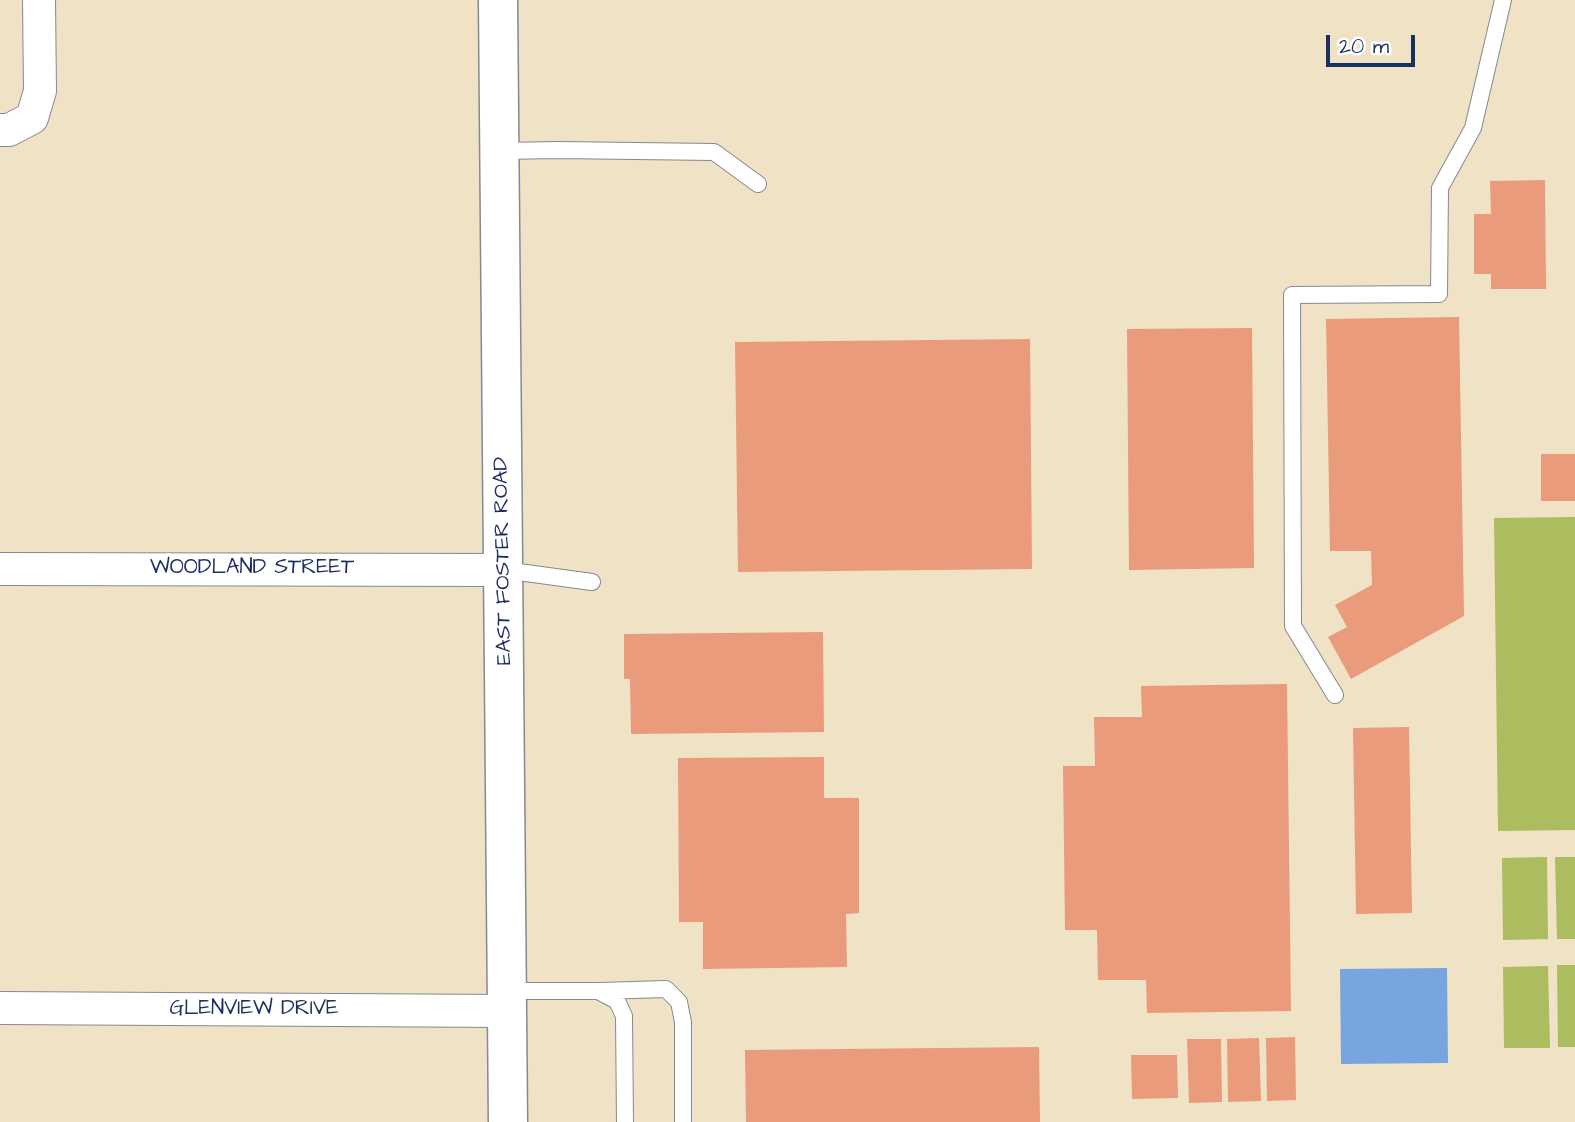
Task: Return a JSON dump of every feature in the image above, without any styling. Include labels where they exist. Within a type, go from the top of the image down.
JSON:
[{"type":"street","points":[[0,130],[9,130],[32,118],[40,91],[39,0]]},
{"type":"street","name":"EAST FOSTER ROAD","points":[[498,0],[508,1122]]},
{"type":"street","name":"WOODLAND STREET","points":[[0,569],[504,570]]},
{"type":"street","name":"GLENVIEW DRIVE","points":[[0,1009],[507,1001]]},
{"type":"lane","points":[[1335,695],[1293,626],[1292,295],[1439,294],[1440,188],[1473,128],[1503,0]]},
{"type":"lane","points":[[500,151],[714,152],[758,184]]},
{"type":"lane","points":[[504,570],[592,582]]},
{"type":"lane","points":[[507,1001],[598,991],[666,989],[679,1002],[682,1022],[683,1122]]},
{"type":"lane","points":[[598,991],[617,1001],[624,1016],[625,1122]]},
{"type":"green space","points":[[1575,517],[1575,830],[1498,831],[1494,518]]},
{"type":"green space","points":[[1547,857],[1548,939],[1503,940],[1502,858]]},
{"type":"green space","points":[[1555,857],[1575,857],[1575,939],[1557,939]]},
{"type":"green space","points":[[1557,965],[1575,965],[1575,1047],[1558,1047]]},
{"type":"green space","points":[[1548,966],[1550,1048],[1504,1048],[1503,967]]},
{"type":"water","points":[[1447,968],[1448,1063],[1341,1064],[1340,969]]},
{"type":"building","points":[[1545,180],[1546,289],[1491,289],[1491,274],[1474,274],[1474,214],[1491,214],[1490,181]]},
{"type":"building","points":[[1459,317],[1464,616],[1351,679],[1328,637],[1347,627],[1335,605],[1372,585],[1371,551],[1330,551],[1326,319]]},
{"type":"building","points":[[1252,328],[1254,568],[1129,570],[1127,329]]},
{"type":"building","points":[[1030,339],[1032,569],[738,572],[735,342]]},
{"type":"building","points":[[1541,454],[1575,454],[1575,501],[1541,501]]},
{"type":"building","points":[[823,632],[824,732],[631,734],[630,679],[624,679],[624,634]]},
{"type":"building","points":[[1287,684],[1291,1011],[1147,1013],[1146,980],[1098,980],[1097,930],[1065,930],[1063,766],[1095,766],[1094,717],[1142,717],[1141,686]]},
{"type":"building","points":[[1409,727],[1412,913],[1356,914],[1353,728]]},
{"type":"building","points":[[824,757],[824,798],[859,798],[859,913],[846,914],[847,967],[703,969],[703,922],[679,922],[678,758]]},
{"type":"building","points":[[1295,1037],[1296,1100],[1267,1101],[1266,1038]]},
{"type":"building","points":[[1259,1038],[1261,1101],[1228,1102],[1227,1039]]},
{"type":"building","points":[[1187,1039],[1221,1039],[1222,1102],[1189,1103]]},
{"type":"building","points":[[1039,1047],[1040,1122],[746,1122],[745,1050]]},
{"type":"building","points":[[1131,1055],[1177,1055],[1178,1098],[1132,1099]]}]
